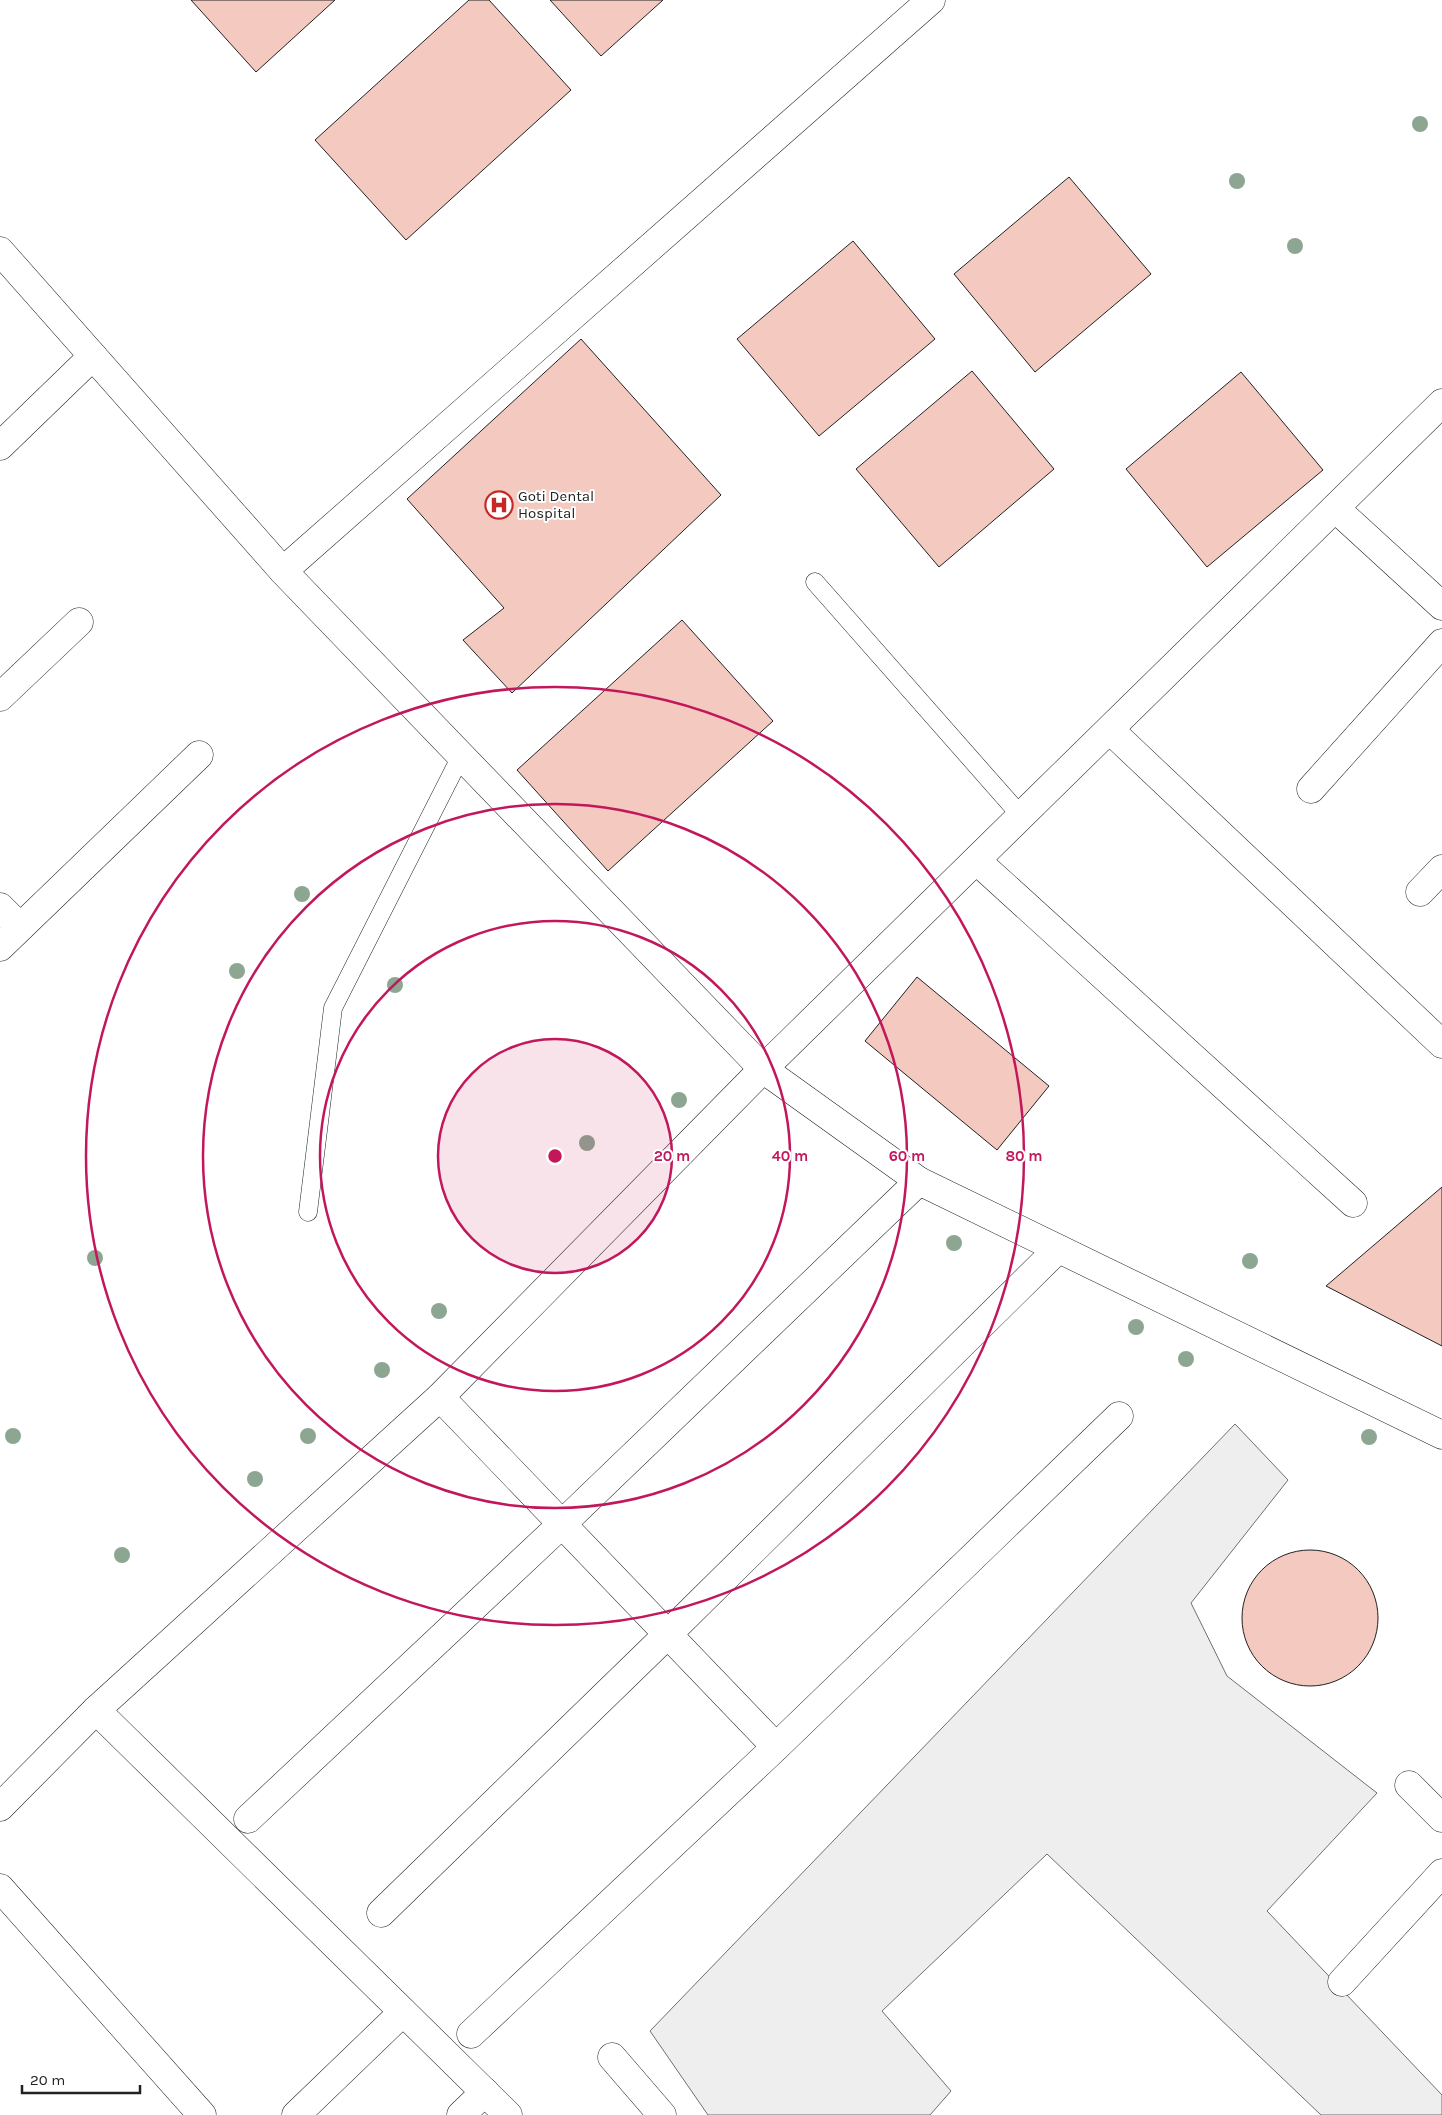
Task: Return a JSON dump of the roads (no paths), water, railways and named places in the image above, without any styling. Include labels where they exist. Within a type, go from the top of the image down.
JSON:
[{"type":"street","points":[[283,571],[931,0]]},
{"type":"street","points":[[0,251],[283,571],[763,1069],[919,1180],[1442,1435]]},
{"type":"street","points":[[0,446],[93,356]]},
{"type":"street","points":[[0,1807],[96,1710],[440,1397],[763,1069],[1442,403]]},
{"type":"street","points":[[1336,508],[1442,606]]},
{"type":"street","points":[[0,697],[79,622]]},
{"type":"street","points":[[1311,789],[1442,643]]},
{"type":"street","points":[[1110,730],[1442,1044]]},
{"type":"street","points":[[0,947],[198,754]]},
{"type":"street","points":[[977,861],[1353,1202]]},
{"type":"street","points":[[1420,892],[1442,869]]},
{"type":"street","points":[[0,907],[20,928]]},
{"type":"street","points":[[248,1819],[562,1524],[919,1180]]},
{"type":"street","points":[[381,1912],[668,1634],[1058,1249]]},
{"type":"street","points":[[440,1397],[776,1748]]},
{"type":"street","points":[[471,2034],[776,1748],[1119,1416]]},
{"type":"street","points":[[96,1710],[508,2115]]},
{"type":"street","points":[[1409,1785],[1442,1818]]},
{"type":"street","points":[[1342,1982],[1442,1873]]},
{"type":"street","points":[[0,1888],[202,2115]]},
{"type":"street","points":[[296,2115],[403,2012]]},
{"type":"street","points":[[612,2057],[662,2115]]},
{"type":"street","points":[[461,2115],[485,2092]]},
{"type":"lane","points":[[815,582],[1022,817]]},
{"type":"lane","points":[[308,1212],[333,1008],[461,756]]},
{"type":"place","name":"Goti Dental Hospital","points":[[499,505]]}]
